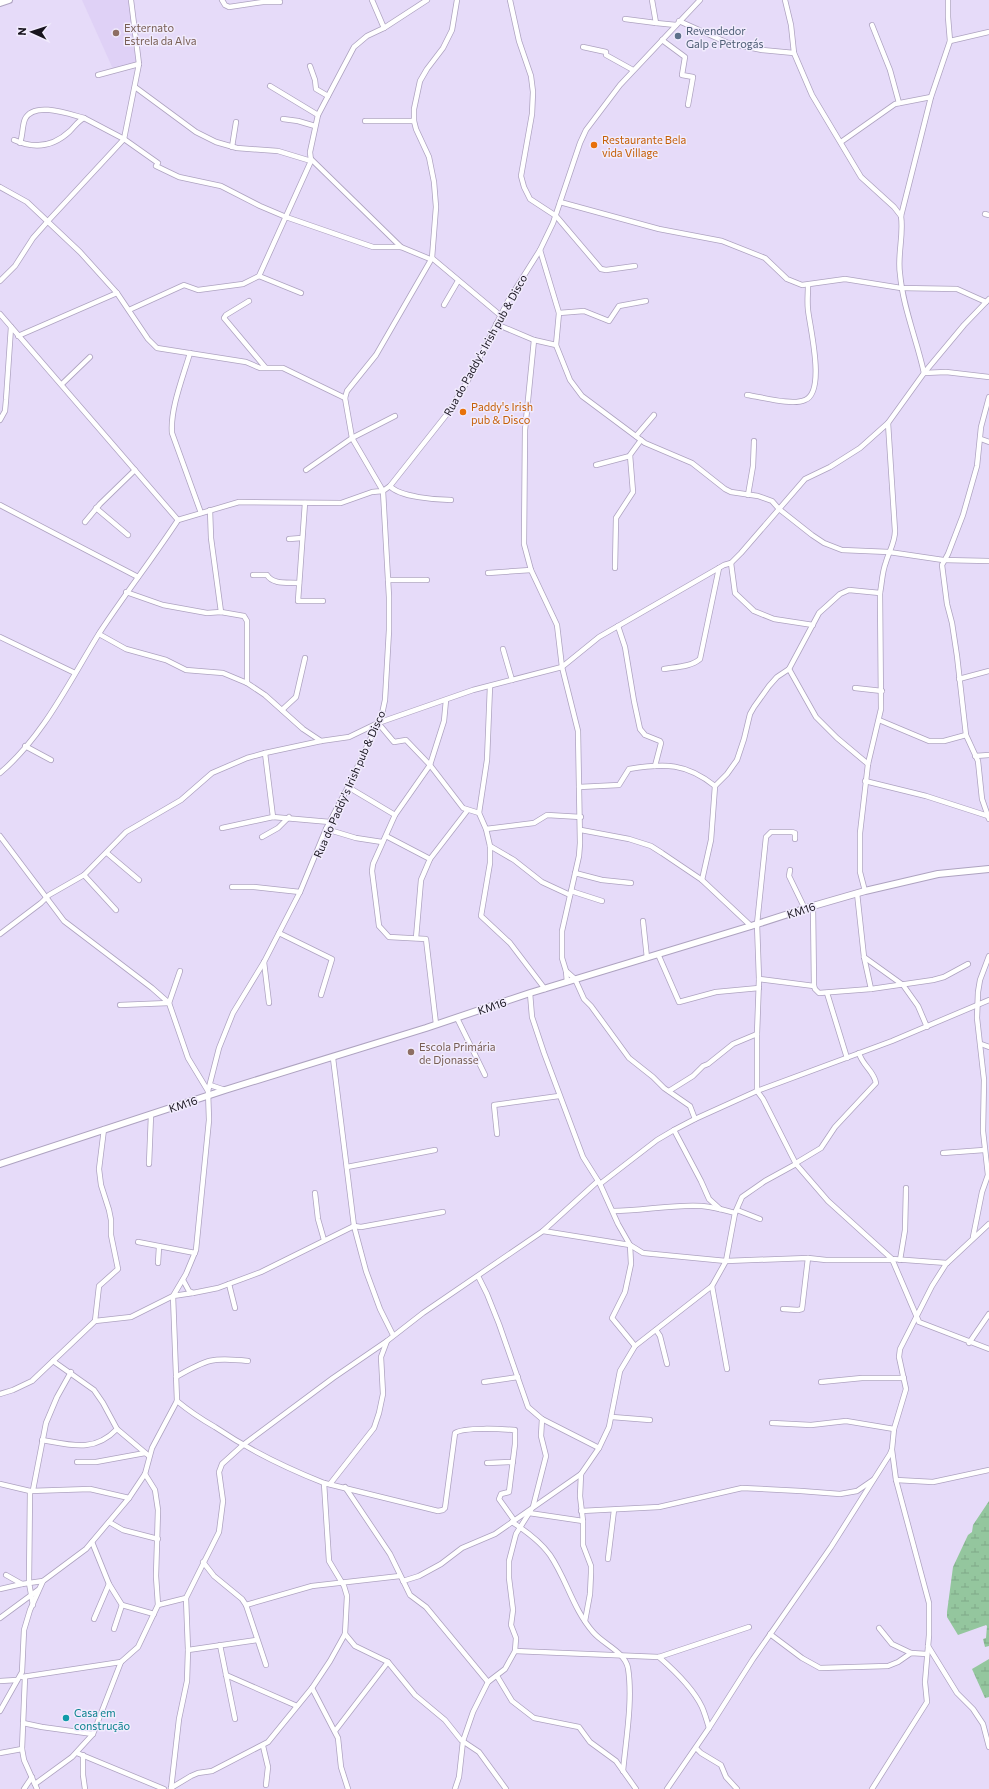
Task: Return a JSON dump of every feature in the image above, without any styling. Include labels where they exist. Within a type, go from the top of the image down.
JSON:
[{"type":"street","points":[[0,3],[9,0]]},
{"type":"street","points":[[0,281],[15,266],[33,238],[124,139],[136,87],[139,64],[131,0]]},
{"type":"street","points":[[222,0],[225,5],[229,7],[263,2],[280,2]]},
{"type":"street","points":[[372,0],[384,28]]},
{"type":"street","points":[[129,310],[184,285],[198,290],[243,284],[260,276],[311,160],[310,152],[318,115],[354,47],[367,36],[384,28],[427,0]]},
{"type":"street","points":[[0,772],[11,764],[53,712],[75,673],[126,592],[178,520],[239,502],[341,503],[372,492],[383,491],[352,438],[345,398],[347,391],[376,355],[431,258],[436,207],[434,182],[429,157],[420,140],[414,121],[420,81],[426,68],[449,38],[454,24],[457,0]]},
{"type":"street","points":[[510,0],[519,41],[531,76],[533,92],[532,114],[521,176],[526,193],[530,200],[556,216],[601,269],[606,270],[635,266]]},
{"type":"street","points":[[652,0],[656,23]]},
{"type":"street","name":"Rua do Paddy's Irish pub & Disco","points":[[173,1296],[183,1280],[195,1253],[208,1138],[208,1093],[219,1048],[233,1013],[264,962],[300,892],[326,829],[378,724],[385,700],[389,630],[383,491],[390,486],[447,414],[467,382],[500,315],[540,250],[556,216],[580,143],[586,130],[599,111],[634,70],[700,0]]},
{"type":"street","points":[[785,0],[791,24],[794,53],[812,95],[861,177],[894,207],[901,216]]},
{"type":"street","points":[[924,373],[902,288],[899,261],[903,226],[901,216],[930,97],[950,41],[948,0]]},
{"type":"street","points":[[625,19],[656,23],[678,23],[728,44],[762,50],[794,53]]},
{"type":"street","points":[[872,25],[890,70],[899,103]]},
{"type":"street","points":[[950,41],[989,32]]},
{"type":"street","points":[[662,40],[685,57],[682,75],[693,77],[688,104]]},
{"type":"street","points":[[583,47],[606,52],[606,55],[634,70]]},
{"type":"street","points":[[98,75],[139,64]]},
{"type":"street","points":[[310,66],[315,80],[316,89],[328,96]]},
{"type":"street","points":[[270,86],[318,115]]},
{"type":"street","points":[[136,87],[196,132],[216,142],[232,147],[278,151],[311,160],[401,247]]},
{"type":"street","points":[[841,142],[886,109],[899,103],[930,97]]},
{"type":"street","points":[[20,143],[25,119],[29,113],[35,110],[48,110],[84,118],[124,139],[158,163],[156,166],[179,177],[221,186],[260,206],[286,217],[372,247],[401,247],[431,258],[500,315]]},
{"type":"street","points":[[14,140],[34,146],[49,144],[61,138],[84,118]]},
{"type":"street","points":[[283,119],[298,121],[315,126]]},
{"type":"street","points":[[365,121],[414,121]]},
{"type":"street","points":[[232,147],[236,122]]},
{"type":"street","points":[[0,187],[27,202],[80,252],[117,293],[152,345],[157,348],[246,362],[260,368],[283,368],[345,398]]},
{"type":"street","points":[[0,934],[49,895],[84,875],[126,832],[181,800],[212,773],[247,758],[265,753],[321,741],[349,737],[378,724],[446,700],[562,666],[599,638],[618,626],[719,568],[731,563],[741,554],[805,479],[830,467],[860,448],[888,423],[924,373],[964,325],[988,301],[957,289],[902,288],[841,279],[808,285],[787,279],[765,258],[722,241],[659,229],[560,202]]},
{"type":"street","points":[[540,250],[558,313],[556,344],[574,387],[582,396],[641,440],[692,463],[725,489],[766,498],[772,501],[779,509],[812,535],[832,546],[849,551],[889,552],[943,560],[989,561]]},
{"type":"street","points":[[260,276],[301,293]]},
{"type":"street","points":[[444,305],[458,280]]},
{"type":"street","points":[[747,395],[795,402],[805,400],[812,396],[815,387],[815,359],[808,310],[808,285]]},
{"type":"street","points":[[18,336],[117,293]]},
{"type":"street","points":[[249,301],[226,315],[224,318],[265,367]]},
{"type":"street","points":[[558,313],[584,311],[609,321],[619,306],[646,301]]},
{"type":"street","points":[[0,314],[178,520]]},
{"type":"street","points":[[496,324],[534,340],[556,344]]},
{"type":"street","points":[[0,420],[5,411],[11,327]]},
{"type":"street","points":[[534,340],[526,419],[524,466],[526,506],[524,544],[531,570],[557,625],[562,666],[578,731],[578,787],[581,817],[579,856],[561,941],[562,958],[566,971],[567,982]]},
{"type":"street","points":[[190,353],[173,413],[171,428],[201,513]]},
{"type":"street","points":[[62,384],[90,358]]},
{"type":"street","points":[[924,373],[946,372],[989,377]]},
{"type":"street","points":[[988,818],[982,799],[979,766],[966,735],[952,623],[947,604],[942,565],[943,560],[948,554],[963,515],[977,466],[981,439],[981,427],[989,397]]},
{"type":"street","points":[[636,436],[654,415]]},
{"type":"street","points":[[306,470],[352,438],[395,416]]},
{"type":"street","points":[[866,891],[860,872],[860,834],[865,781],[879,720],[882,691],[880,593],[882,575],[889,552],[895,542],[888,423]]},
{"type":"street","points":[[981,439],[989,442]]},
{"type":"street","points":[[596,465],[630,456],[641,440]]},
{"type":"street","points":[[748,495],[753,466],[754,441]]},
{"type":"street","points":[[615,568],[616,518],[634,490],[630,456]]},
{"type":"street","points":[[85,522],[96,508],[135,470]]},
{"type":"street","points":[[390,486],[396,491],[425,498],[451,500]]},
{"type":"street","points":[[305,503],[298,602],[323,601]]},
{"type":"street","points":[[0,505],[138,577]]},
{"type":"street","points":[[96,508],[128,535]]},
{"type":"street","points":[[210,510],[211,538],[221,612]]},
{"type":"street","points":[[289,538],[302,538]]},
{"type":"street","points":[[731,563],[735,593],[754,611],[774,619],[813,625]]},
{"type":"street","points":[[664,669],[687,665],[700,659],[719,568]]},
{"type":"street","points":[[488,573],[531,570]]},
{"type":"street","points":[[253,575],[267,575],[270,580],[274,581],[299,583]]},
{"type":"street","points":[[388,580],[428,580]]},
{"type":"street","points":[[702,880],[711,840],[715,786],[727,774],[737,760],[750,714],[754,707],[777,677],[789,669],[819,613],[845,591],[849,590],[880,593]]},
{"type":"street","points":[[126,592],[163,605],[207,613],[221,612],[244,616],[247,621],[247,683]]},
{"type":"street","points":[[618,626],[625,647],[640,729],[645,736],[660,741],[661,743],[655,766]]},
{"type":"street","points":[[99,634],[126,649],[166,660],[186,670],[222,673],[247,683],[265,695],[303,729],[321,741]]},
{"type":"street","points":[[0,637],[75,673]]},
{"type":"street","points":[[504,649],[512,680]]},
{"type":"street","points":[[282,710],[296,697],[305,658]]},
{"type":"street","points":[[789,669],[816,717],[868,764]]},
{"type":"street","points":[[959,679],[989,671]]},
{"type":"street","points":[[490,686],[487,760],[479,813],[486,829],[490,846],[490,863],[480,916],[510,943],[546,989]]},
{"type":"street","points":[[855,688],[882,691]]},
{"type":"street","points":[[436,1024],[426,940],[389,937],[379,926],[372,871],[373,864],[382,842],[395,815],[430,765],[444,721],[446,700]]},
{"type":"street","points":[[879,720],[929,741],[944,741],[966,735]]},
{"type":"street","points":[[378,724],[390,740],[396,743],[406,740],[430,765],[462,808],[467,811],[479,813]]},
{"type":"street","points":[[25,746],[51,760]]},
{"type":"street","points":[[265,753],[273,817]]},
{"type":"street","points":[[975,756],[989,756]]},
{"type":"street","points":[[578,787],[617,785],[622,783],[629,769],[655,766],[688,769],[702,776],[715,786]]},
{"type":"street","points":[[865,781],[926,796],[988,818]]},
{"type":"street","points":[[348,787],[395,815]]},
{"type":"street","points":[[416,938],[422,880],[430,859],[467,811]]},
{"type":"street","points":[[486,829],[534,823],[547,815],[581,817]]},
{"type":"street","points":[[222,828],[273,817],[289,817],[330,822]]},
{"type":"street","points":[[262,837],[278,828],[289,817]]},
{"type":"street","points":[[326,829],[356,838],[382,842]]},
{"type":"street","points":[[581,830],[629,839],[651,846],[702,880],[754,925]]},
{"type":"street","points":[[795,839],[795,833],[792,832],[771,832],[766,837],[754,925],[759,979],[757,1091],[763,1099],[796,1164],[828,1201],[892,1259],[916,1318],[924,1325],[989,1350]]},
{"type":"street","points":[[0,836],[46,898],[70,926],[152,988],[168,1003],[188,1058],[208,1093]]},
{"type":"street","points":[[386,836],[430,859]]},
{"type":"street","points":[[490,846],[514,860],[542,882],[570,893],[602,901]]},
{"type":"street","points":[[107,853],[139,880]]},
{"type":"street","name":"KM16","points":[[0,1164],[151,1115],[208,1093],[225,1090],[333,1058],[530,993],[754,925],[804,908],[857,893],[938,874],[989,869]]},
{"type":"street","points":[[790,870],[790,876],[804,908]]},
{"type":"street","points":[[575,873],[602,880],[631,883]]},
{"type":"street","points":[[84,875],[116,910]]},
{"type":"street","points":[[232,888],[254,887],[300,892]]},
{"type":"street","points":[[857,893],[864,957],[871,989]]},
{"type":"street","points":[[812,906],[814,986],[820,993],[903,985],[939,978],[968,964]]},
{"type":"street","points":[[643,921],[647,958]]},
{"type":"street","points":[[279,933],[332,959],[321,995]]},
{"type":"street","points":[[658,954],[679,1002],[716,992],[758,988]]},
{"type":"street","points":[[973,1238],[982,1192],[989,1175],[984,1150],[984,1080],[977,1018],[977,1005],[980,980],[989,956]]},
{"type":"street","points":[[864,957],[903,985],[918,1006],[927,1027]]},
{"type":"street","points":[[264,962],[269,1003]]},
{"type":"street","points":[[168,1003],[180,971]]},
{"type":"street","points":[[566,971],[575,979],[584,999],[594,1010],[621,1049],[629,1058],[690,1106],[695,1119]]},
{"type":"street","points":[[759,979],[814,986]]},
{"type":"street","points":[[530,993],[532,1017],[559,1096],[583,1157],[599,1183],[630,1246],[631,1264],[625,1292],[612,1318],[635,1346]]},
{"type":"street","points":[[827,993],[847,1058]]},
{"type":"street","points":[[171,1789],[179,1718],[187,1681],[188,1650],[186,1598],[219,1532],[222,1520],[223,1501],[219,1472],[222,1464],[243,1445],[333,1378],[543,1231],[599,1183],[657,1140],[695,1119],[757,1091],[927,1027],[989,1000]]},
{"type":"street","points":[[120,1005],[168,1003]]},
{"type":"street","points":[[457,1018],[485,1075]]},
{"type":"street","points":[[669,1091],[693,1076],[703,1066],[708,1064],[733,1044],[757,1034]]},
{"type":"street","points":[[981,1044],[989,1047]]},
{"type":"street","points":[[246,1605],[312,1586],[342,1582],[401,1579],[428,1571],[455,1553],[495,1534],[581,1474],[599,1448],[612,1417],[620,1371],[635,1346],[712,1286],[726,1261],[736,1212],[740,1201],[745,1194],[821,1148],[835,1127],[876,1083],[873,1073],[864,1064],[859,1053]]},
{"type":"street","points":[[333,1058],[348,1167],[354,1226],[366,1271],[380,1309],[393,1335]]},
{"type":"street","points":[[210,1085],[225,1090]]},
{"type":"street","points":[[497,1134],[494,1105],[559,1096]]},
{"type":"street","points":[[149,1164],[151,1115]]},
{"type":"street","points":[[95,1321],[99,1286],[118,1268],[111,1235],[111,1220],[98,1169],[104,1129]]},
{"type":"street","points":[[674,1130],[709,1199],[720,1209]]},
{"type":"street","points":[[348,1167],[435,1150]]},
{"type":"street","points":[[943,1153],[984,1150]]},
{"type":"street","points":[[900,1260],[905,1230],[906,1188]]},
{"type":"street","points":[[315,1193],[318,1219],[324,1240]]},
{"type":"street","points":[[613,1211],[702,1206],[736,1212],[760,1219]]},
{"type":"street","points":[[0,1394],[27,1384],[95,1321],[131,1317],[173,1296],[193,1293],[228,1284],[261,1272],[354,1226],[361,1227],[442,1212]]},
{"type":"street","points":[[872,1789],[926,1705],[925,1682],[928,1646],[928,1598],[896,1480],[892,1449],[894,1429],[906,1394],[899,1353],[932,1286],[946,1263],[989,1224]]},
{"type":"street","points":[[543,1231],[630,1246],[643,1253],[726,1261],[808,1258],[826,1260],[892,1259],[946,1263]]},
{"type":"street","points":[[138,1242],[195,1253]]},
{"type":"street","points":[[158,1262],[159,1247]]},
{"type":"street","points":[[784,1309],[798,1310],[802,1308],[808,1258]]},
{"type":"street","points":[[892,1259],[946,1263]]},
{"type":"street","points":[[478,1276],[487,1294],[528,1407],[542,1419],[599,1448]]},
{"type":"street","points":[[183,1280],[189,1291],[193,1293]]},
{"type":"street","points":[[228,1284],[235,1308]]},
{"type":"street","points":[[712,1286],[727,1369]]},
{"type":"street","points":[[0,1589],[43,1581],[77,1558],[129,1498],[145,1474],[149,1456],[177,1401],[173,1296]]},
{"type":"street","points":[[969,1343],[989,1314]]},
{"type":"street","points":[[656,1330],[660,1336],[666,1364]]},
{"type":"street","points":[[330,1484],[374,1428],[383,1394],[381,1357],[386,1341]]},
{"type":"street","points":[[176,1377],[200,1363],[210,1360],[223,1359],[248,1361]]},
{"type":"street","points":[[53,1361],[71,1372],[94,1390],[117,1429],[149,1456]]},
{"type":"street","points":[[33,1604],[28,1583],[32,1490],[42,1440],[50,1412],[71,1372]]},
{"type":"street","points":[[484,1382],[518,1377]]},
{"type":"street","points":[[821,1382],[862,1378],[904,1378]]},
{"type":"street","points":[[177,1401],[188,1411],[243,1445],[306,1476],[324,1483],[438,1511],[445,1508],[455,1433],[462,1430],[495,1428],[515,1430],[509,1492],[501,1494],[499,1499],[513,1521],[534,1537],[550,1555],[585,1621],[597,1636],[625,1660],[628,1668],[629,1685],[623,1771]]},
{"type":"street","points":[[612,1417],[650,1420]]},
{"type":"street","points":[[455,1789],[460,1776],[463,1742],[473,1712],[488,1682],[497,1676],[507,1666],[515,1651],[516,1638],[511,1625],[513,1610],[509,1568],[512,1548],[520,1527],[531,1510],[546,1456],[541,1436],[542,1419]]},
{"type":"street","points":[[772,1423],[811,1425],[846,1421],[894,1429]]},
{"type":"street","points":[[42,1440],[62,1444],[89,1446],[100,1442],[117,1429]]},
{"type":"street","points":[[667,1789],[696,1748],[753,1659],[875,1479],[892,1449]]},
{"type":"street","points":[[77,1462],[96,1462],[145,1453]]},
{"type":"street","points":[[487,1463],[513,1462]]},
{"type":"street","points":[[896,1480],[933,1482],[989,1470]]},
{"type":"street","points":[[25,1677],[22,1749],[36,1786],[77,1753],[93,1734],[121,1662],[138,1647],[158,1605],[156,1576],[158,1510],[155,1490],[145,1474]]},
{"type":"street","points":[[581,1474],[580,1496],[583,1521],[582,1545],[592,1572],[585,1621]]},
{"type":"street","points":[[581,1511],[659,1507],[742,1488],[801,1490],[840,1494],[857,1490],[875,1479]]},
{"type":"street","points":[[171,1789],[191,1776],[198,1773],[212,1771],[263,1746],[273,1738],[312,1688],[330,1661],[345,1634],[347,1596],[342,1582],[329,1561],[324,1483]]},
{"type":"street","points":[[0,1484],[32,1490],[90,1489],[129,1498]]},
{"type":"street","points":[[345,1487],[390,1554],[410,1595],[426,1607],[488,1682]]},
{"type":"street","points":[[531,1510],[583,1521]]},
{"type":"street","points":[[608,1559],[614,1510]]},
{"type":"street","points":[[109,1522],[123,1530],[158,1539]]},
{"type":"street","points":[[92,1542],[110,1584],[122,1605],[154,1614]]},
{"type":"street","points":[[203,1562],[214,1576],[242,1599],[246,1605],[266,1665]]},
{"type":"street","points":[[6,1575],[22,1584]]},
{"type":"street","points":[[0,1711],[22,1672],[24,1630],[38,1590],[43,1581]]},
{"type":"street","points":[[94,1619],[110,1584]]},
{"type":"street","points":[[0,1618],[38,1590]]},
{"type":"street","points":[[158,1605],[186,1598]]},
{"type":"street","points":[[114,1629],[122,1605]]},
{"type":"street","points":[[515,1651],[659,1657],[749,1627]]},
{"type":"street","points":[[879,1628],[892,1644],[911,1653],[927,1654]]},
{"type":"street","points":[[345,1634],[355,1646],[388,1662],[415,1695],[445,1720],[463,1742],[479,1752],[506,1789]]},
{"type":"street","points":[[770,1634],[802,1658],[820,1668],[888,1666],[898,1662],[911,1653]]},
{"type":"street","points":[[188,1650],[257,1640]]},
{"type":"street","points":[[220,1646],[235,1719]]},
{"type":"street","points":[[928,1646],[957,1693],[973,1709],[982,1724],[989,1747]]},
{"type":"street","points":[[659,1657],[675,1672],[696,1698],[702,1707],[709,1728]]},
{"type":"street","points":[[0,1681],[121,1662]]},
{"type":"street","points":[[335,1731],[388,1662]]},
{"type":"street","points":[[226,1675],[297,1706]]},
{"type":"street","points":[[497,1676],[512,1701],[534,1718],[579,1728],[590,1742],[612,1757],[636,1789]]},
{"type":"street","points":[[312,1688],[335,1731],[341,1767],[348,1789]]},
{"type":"street","points":[[23,1723],[93,1734]]},
{"type":"street","points":[[263,1746],[268,1767],[266,1785]]},
{"type":"street","points":[[696,1748],[701,1754],[721,1765],[726,1777],[737,1789]]},
{"type":"street","points":[[0,1753],[22,1749]]},
{"type":"street","points":[[77,1753],[164,1789]]},
{"type":"street","points":[[83,1756],[85,1789]]},
{"type":"street","points":[[24,1789],[32,1778]]},
{"type":"shaded area","name":"Externato Estrela da Alva","points":[[82,0],[131,0],[137,62],[113,69]]},
{"type":"green space","points":[[989,1501],[989,1646],[985,1647],[983,1639],[986,1638],[986,1625],[958,1635],[947,1617],[947,1612],[953,1567],[968,1535],[972,1532],[973,1525]]},
{"type":"green space","points":[[989,1659],[989,1697],[985,1698],[972,1669]]},
{"type":"place","name":"Externato Estrela da Alva","points":[[116,33]]},
{"type":"place","name":"Revendedor Galp e Petrogás","points":[[678,36]]},
{"type":"place","name":"Restaurante Bela vida Village","points":[[594,145]]},
{"type":"place","name":"Paddy's Irish pub & Disco","points":[[463,412]]},
{"type":"place","name":"Escola Primária de Djonasse","points":[[411,1052]]},
{"type":"place","name":"Casa em construção","points":[[66,1718]]}]
